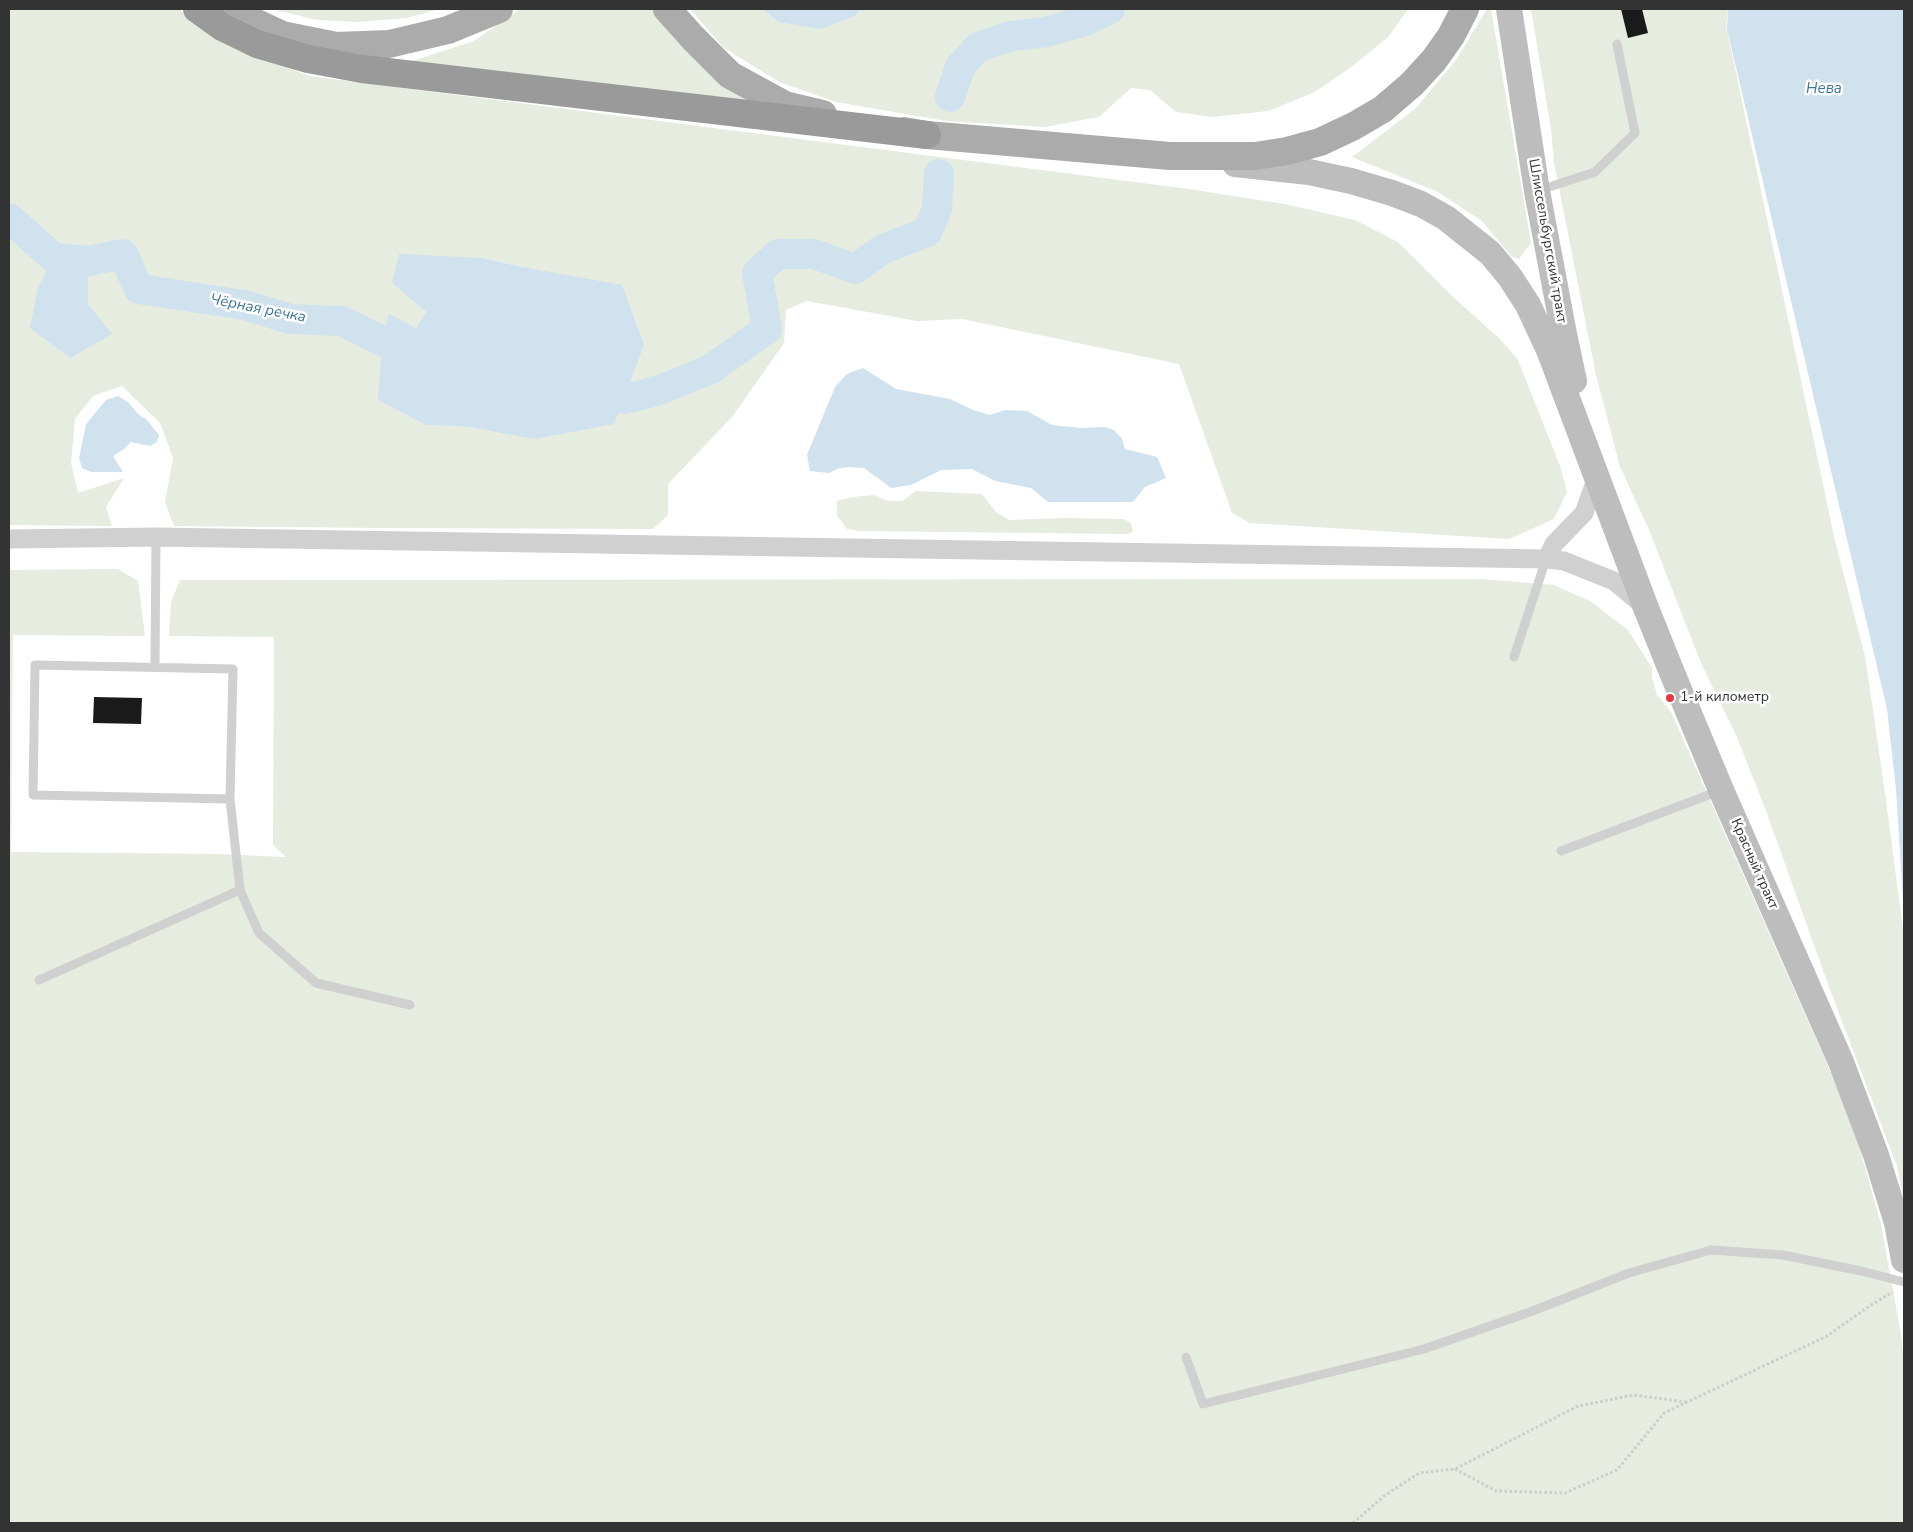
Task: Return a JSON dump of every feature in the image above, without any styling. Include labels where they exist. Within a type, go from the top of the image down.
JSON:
[{"type":"highway","points":[[197,9],[222,27],[257,44],[308,59],[362,69],[927,135]]},
{"type":"main road","points":[[227,9],[282,35],[336,46],[389,44],[448,30],[499,9]]},
{"type":"main road","points":[[668,9],[730,76],[785,105],[834,117],[927,135],[1170,156],[1309,172],[1352,181],[1421,204],[1446,218],[1490,253],[1510,277],[1528,304],[1549,350],[1596,474]]},
{"type":"main road","points":[[1170,156],[1255,156],[1287,151],[1320,142],[1354,126],[1383,109],[1412,84],[1440,52],[1465,9]]},
{"type":"main road","name":"Шлиссельбургский тракт","points":[[1508,9],[1537,191],[1564,334],[1596,474]]},
{"type":"main road","name":"Красный тракт","points":[[1596,474],[1646,608],[1722,790],[1841,1062],[1876,1155],[1897,1223],[1904,1260]]},
{"type":"street","points":[[1546,559],[1554,544],[1584,513],[1596,474]]},
{"type":"street","points":[[9,539],[156,537],[1546,559],[1564,561],[1614,581],[1646,608]]},
{"type":"lane","points":[[1537,191],[1595,172],[1635,132],[1618,44]]},
{"type":"lane","points":[[155,667],[156,537]]},
{"type":"lane","points":[[1514,657],[1546,559]]},
{"type":"lane","points":[[230,798],[33,795],[35,665],[232,669],[230,798],[240,890],[259,933],[316,983],[410,1005]]},
{"type":"lane","points":[[1561,851],[1722,790]]},
{"type":"lane","points":[[39,980],[240,890]]},
{"type":"lane","points":[[1186,1357],[1203,1404],[1424,1349],[1530,1312],[1629,1273],[1711,1250],[1783,1255],[1904,1282]]},
{"type":"path","points":[[1456,1470],[1496,1491],[1566,1493],[1617,1470],[1664,1413],[1827,1336],[1896,1290]]},
{"type":"path","points":[[1353,1523],[1384,1496],[1419,1473],[1456,1470],[1578,1406],[1634,1395],[1687,1402]]},
{"type":"shaded area","points":[[9,9],[178,9],[234,47],[309,76],[1189,189],[1285,204],[1355,220],[1398,242],[1452,296],[1500,339],[1518,360],[1560,466],[1567,492],[1554,519],[1509,539],[1250,523],[1232,513],[1179,364],[962,319],[917,321],[807,301],[786,310],[784,343],[732,417],[668,484],[668,515],[653,529],[174,526],[165,502],[173,458],[160,423],[122,386],[93,396],[75,419],[71,463],[78,493],[124,478],[106,507],[112,526],[9,525]],"holes":[[[62,244],[88,261],[87,304]],[[483,258],[522,267],[470,427],[426,425],[389,315],[416,328],[426,312],[392,283]]]},
{"type":"shaded area","points":[[272,9],[440,9],[407,18],[357,22],[317,20]]},
{"type":"shaded area","points":[[520,9],[660,9],[709,70],[748,102],[409,62],[474,41]]},
{"type":"shaded area","points":[[690,9],[763,9],[778,22],[855,16],[860,9],[1408,9],[1389,36],[1354,65],[1315,92],[1268,111],[1213,117],[1176,112],[1150,90],[1131,88],[1099,117],[1045,127],[946,121],[836,102],[779,82],[723,47]]},
{"type":"shaded area","points":[[1487,9],[1491,9],[1531,243],[1519,259],[1511,256],[1482,221],[1438,192],[1352,157],[1415,109],[1456,60]]},
{"type":"shaded area","points":[[1531,9],[1728,9],[1726,25],[1835,541],[1865,656],[1904,937],[1904,1203],[1897,1166],[1829,987],[1765,808],[1736,735],[1701,663],[1649,530],[1620,467],[1596,375],[1554,163],[1551,129]]},
{"type":"shaded area","points":[[916,491],[982,494],[996,512],[1009,520],[1065,518],[1124,519],[1131,523],[1133,532],[1127,534],[860,531],[847,529],[837,515],[837,501],[873,495],[888,501],[902,501]]},
{"type":"shaded area","points":[[118,569],[138,581],[145,636],[13,635],[11,852],[216,854],[286,857],[273,845],[274,637],[169,636],[171,602],[180,580],[1481,579],[1554,585],[1590,601],[1628,630],[1652,668],[1652,677],[1657,695],[1671,712],[1851,1118],[1881,1224],[1901,1335],[1904,1362],[1904,1523],[9,1523],[9,570]]},
{"type":"water","points":[[763,9],[860,9],[855,16],[820,29],[778,22]]},
{"type":"water","name":"Нева","points":[[1728,9],[1904,9],[1904,916],[1896,790],[1887,709],[1727,29]]},
{"type":"water","points":[[62,244],[88,261],[88,304],[112,334],[70,358],[30,328],[38,287]]},
{"type":"water","points":[[399,254],[483,258],[622,285],[644,345],[614,424],[534,439],[470,427],[426,425],[378,400],[382,341],[389,314],[416,328],[426,312],[392,283]]},
{"type":"water","points":[[863,368],[896,389],[950,399],[973,410],[990,415],[1005,410],[1027,411],[1052,425],[1081,428],[1105,427],[1114,430],[1122,439],[1125,449],[1157,457],[1166,478],[1145,487],[1133,502],[1048,502],[1031,488],[995,481],[972,469],[941,470],[911,485],[891,488],[864,468],[848,467],[829,473],[810,471],[807,455],[835,387],[847,374]]},
{"type":"water","points":[[118,396],[129,403],[138,414],[147,420],[159,435],[157,442],[150,446],[131,442],[113,456],[123,472],[91,472],[82,468],[79,458],[86,424],[106,400]]},
{"type":"building","points":[[1621,9],[1642,9],[1648,33],[1628,38]]},
{"type":"building","points":[[94,697],[142,698],[141,724],[93,723]]},
{"type":"waterway","points":[[950,97],[960,67],[978,47],[1011,36],[1046,32],[1085,21],[1110,9]]},
{"type":"waterway","points":[[584,392],[625,399],[660,390],[711,369],[767,329],[757,273],[778,254],[814,254],[855,269],[883,249],[927,232],[937,209],[939,174]]},
{"type":"waterway","name":"Чёрная речка","points":[[9,218],[54,258],[88,261],[123,254],[139,289],[244,305],[291,319],[342,321],[382,341],[420,354]]},
{"type":"place","name":"1-й километр","points":[[1670,698]]}]
